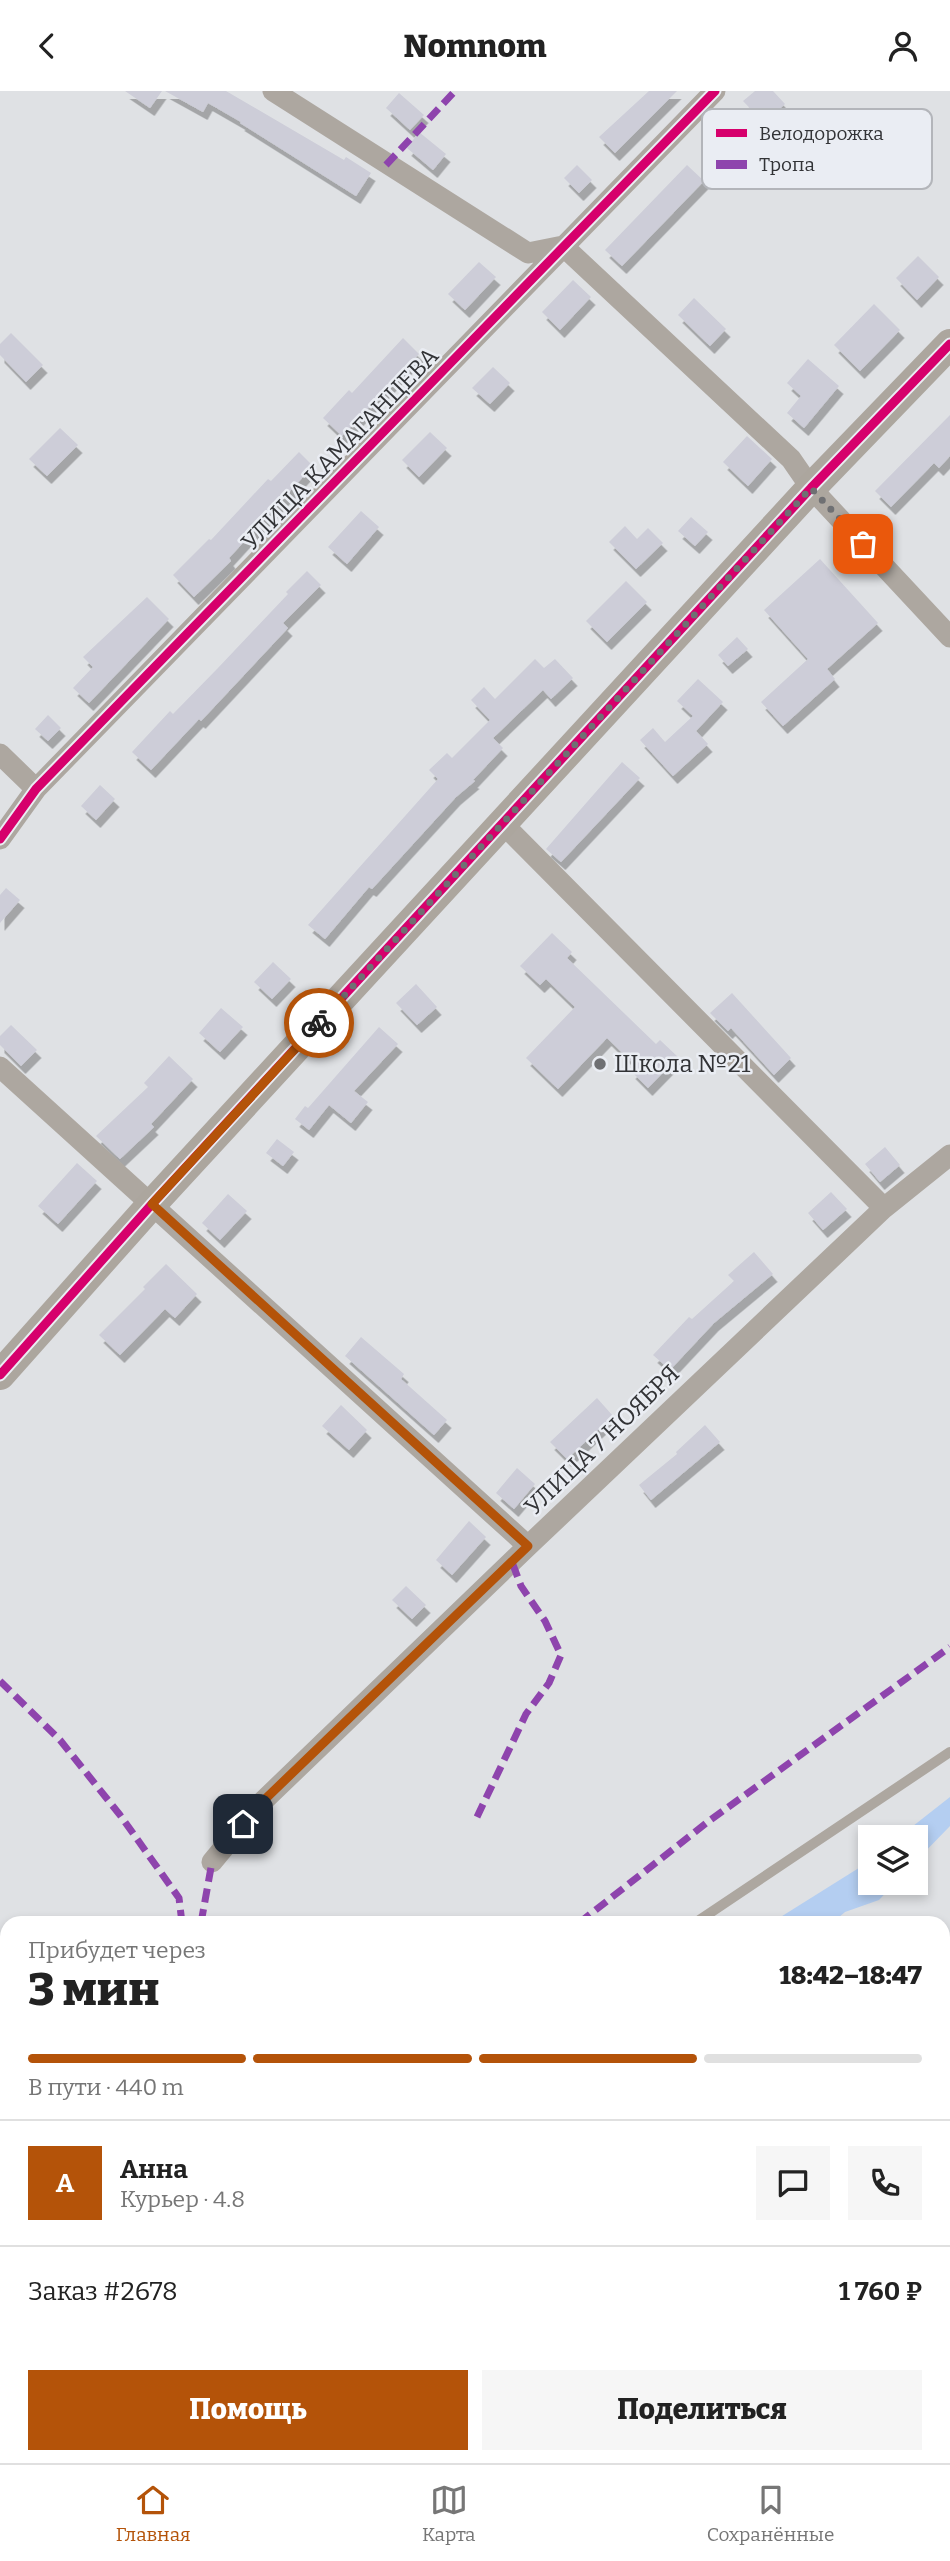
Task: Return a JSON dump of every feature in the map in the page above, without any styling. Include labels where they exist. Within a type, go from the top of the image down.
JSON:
[{"type":"street","points":[[273,91],[527,253],[563,246],[792,459],[811,488],[950,637]]},
{"type":"street","name":"УЛИЦА КАМАГАНЦЕВА","points":[[0,839],[36,789],[715,91]]},
{"type":"street","points":[[0,1375],[152,1204],[811,488],[950,344]]},
{"type":"street","points":[[0,754],[36,789]]},
{"type":"street","points":[[503,824],[884,1208]]},
{"type":"street","points":[[0,1067],[528,1546]]},
{"type":"street","name":"УЛИЦА 7 НОЯБРЯ","points":[[212,1862],[259,1805],[528,1546],[884,1208],[950,1155]]},
{"type":"lane","points":[[705,1916],[950,1752]]},
{"type":"water","points":[[950,1797],[950,1826],[928,1849],[928,1825],[914,1825]]},
{"type":"water","points":[[858,1869],[858,1895],[884,1895],[879,1900],[840,1916],[782,1916]]},
{"type":"building","points":[[125,91],[162,91],[150,108]]},
{"type":"building","points":[[165,91],[226,91],[371,173],[356,196],[208,103],[203,112]]},
{"type":"building","points":[[649,91],[677,91],[615,153],[599,137]]},
{"type":"building","points":[[755,91],[773,91],[785,104],[779,109],[751,109],[743,101]]},
{"type":"building","points":[[399,93],[424,115],[410,130],[386,108]]},
{"type":"building","points":[[419,132],[446,154],[433,170],[407,148]]},
{"type":"building","points":[[577,165],[592,180],[579,193],[564,178]]},
{"type":"building","points":[[687,165],[702,179],[702,183],[622,266],[605,250]]},
{"type":"building","points":[[918,256],[939,277],[917,300],[896,278]]},
{"type":"building","points":[[479,262],[496,277],[465,310],[448,294]]},
{"type":"building","points":[[573,280],[591,297],[560,330],[542,312]]},
{"type":"building","points":[[694,298],[726,329],[710,346],[678,315]]},
{"type":"building","points":[[874,304],[900,330],[860,371],[834,345]]},
{"type":"building","points":[[11,333],[43,365],[26,382],[0,355],[0,344]]},
{"type":"building","points":[[403,338],[419,354],[342,436],[323,418],[349,390],[352,393]]},
{"type":"building","points":[[808,359],[839,386],[804,428],[787,413],[801,396],[787,383]]},
{"type":"building","points":[[493,367],[510,383],[490,404],[472,388]]},
{"type":"building","points":[[950,415],[950,456],[939,468],[934,463],[891,507],[875,491]]},
{"type":"building","points":[[60,428],[78,445],[47,476],[29,459]]},
{"type":"building","points":[[430,432],[447,448],[419,477],[402,460]]},
{"type":"building","points":[[747,436],[772,459],[748,486],[723,462]]},
{"type":"building","points":[[299,452],[313,466],[229,558],[231,561],[194,597],[173,575],[211,540],[268,479],[271,481]]},
{"type":"building","points":[[361,511],[379,527],[347,564],[328,547]]},
{"type":"building","points":[[691,517],[708,532],[695,546],[678,531]]},
{"type":"building","points":[[625,526],[637,539],[648,528],[663,543],[636,569],[609,542]]},
{"type":"building","points":[[820,559],[878,623],[827,669],[835,679],[783,726],[761,702],[808,659],[764,610]]},
{"type":"building","points":[[307,571],[321,585],[283,623],[288,628],[151,770],[132,752],[170,711],[173,714],[217,669]]},
{"type":"building","points":[[626,581],[647,602],[607,642],[586,621]]},
{"type":"building","points":[[147,597],[169,619],[89,703],[73,688],[93,667],[83,657]]},
{"type":"building","points":[[737,637],[748,649],[728,666],[718,655]]},
{"type":"building","points":[[535,659],[544,668],[555,659],[573,678],[551,699],[543,690],[493,738],[503,748],[372,889],[369,887],[325,939],[308,925],[438,779],[429,770],[447,753],[452,758],[490,720],[471,700],[484,687],[495,699]]},
{"type":"building","points":[[698,679],[723,702],[696,731],[708,744],[673,776],[640,740],[653,728],[665,742],[693,716],[677,701]]},
{"type":"building","points":[[48,715],[61,728],[48,741],[35,729]]},
{"type":"building","points":[[622,762],[640,778],[561,862],[546,849]]},
{"type":"building","points":[[100,785],[115,799],[96,820],[81,806]]},
{"type":"building","points":[[6,888],[20,900],[0,923],[0,895]]},
{"type":"building","points":[[552,933],[572,952],[567,958],[656,1044],[660,1040],[678,1057],[648,1088],[631,1071],[636,1066],[607,1038],[558,1089],[526,1058],[575,1007],[546,979],[540,985],[520,966]]},
{"type":"building","points":[[273,962],[291,979],[272,999],[254,982]]},
{"type":"building","points":[[416,984],[437,1007],[417,1025],[396,1003]]},
{"type":"building","points":[[732,993],[791,1058],[774,1075],[731,1028],[728,1031],[710,1013]]},
{"type":"building","points":[[221,1008],[243,1027],[220,1052],[199,1033]]},
{"type":"building","points":[[11,1025],[37,1050],[21,1066],[0,1045],[0,1036]]},
{"type":"building","points":[[379,1027],[398,1044],[354,1091],[368,1102],[351,1123],[329,1105],[309,1130],[295,1119],[305,1106],[308,1108]]},
{"type":"building","points":[[169,1056],[193,1079],[151,1124],[154,1127],[120,1159],[96,1136],[148,1087],[144,1083]]},
{"type":"building","points":[[277,1139],[294,1152],[283,1166],[266,1153]]},
{"type":"building","points":[[885,1147],[900,1165],[880,1182],[865,1164]]},
{"type":"building","points":[[77,1163],[97,1181],[58,1224],[38,1206]]},
{"type":"building","points":[[831,1192],[847,1209],[823,1230],[808,1213]]},
{"type":"building","points":[[228,1194],[247,1211],[220,1240],[202,1223]]},
{"type":"building","points":[[754,1252],[773,1274],[714,1323],[670,1370],[653,1355],[689,1317],[692,1319],[734,1281],[728,1275]]},
{"type":"building","points":[[166,1264],[197,1294],[175,1318],[165,1309],[120,1355],[99,1335]]},
{"type":"building","points":[[361,1337],[404,1374],[401,1379],[447,1420],[434,1435],[345,1356]]},
{"type":"building","points":[[597,1398],[613,1416],[567,1459],[550,1442]]},
{"type":"building","points":[[341,1405],[367,1430],[349,1450],[322,1426]]},
{"type":"building","points":[[705,1425],[720,1442],[651,1500],[639,1485],[677,1454],[676,1452]]},
{"type":"building","points":[[517,1468],[535,1484],[514,1509],[496,1493]]},
{"type":"building","points":[[469,1521],[486,1537],[452,1575],[436,1560]]},
{"type":"building","points":[[406,1586],[426,1605],[412,1619],[392,1600]]},
{"type":"marked path","points":[[386,165],[455,91]]},
{"type":"marked path","points":[[477,1817],[526,1714],[549,1683],[561,1655],[545,1621],[521,1586],[512,1562]]},
{"type":"marked path","points":[[588,1916],[709,1821],[950,1647]]},
{"type":"marked path","points":[[0,1681],[60,1740],[120,1815],[179,1898],[181,1916]]},
{"type":"marked path","points":[[202,1916],[212,1862]]},
{"type":"cycle path","points":[[0,839],[36,789],[715,91]]},
{"type":"cycle path","points":[[0,1375],[152,1204],[811,488],[950,344]]},
{"type":"way so far","points":[[319,1023],[811,488],[863,544]]},
{"type":"place","name":"Школа №21","points":[[600,1064]]},
{"type":"route","points":[[243,1824],[259,1805],[528,1546],[152,1204],[319,1023]]}]
